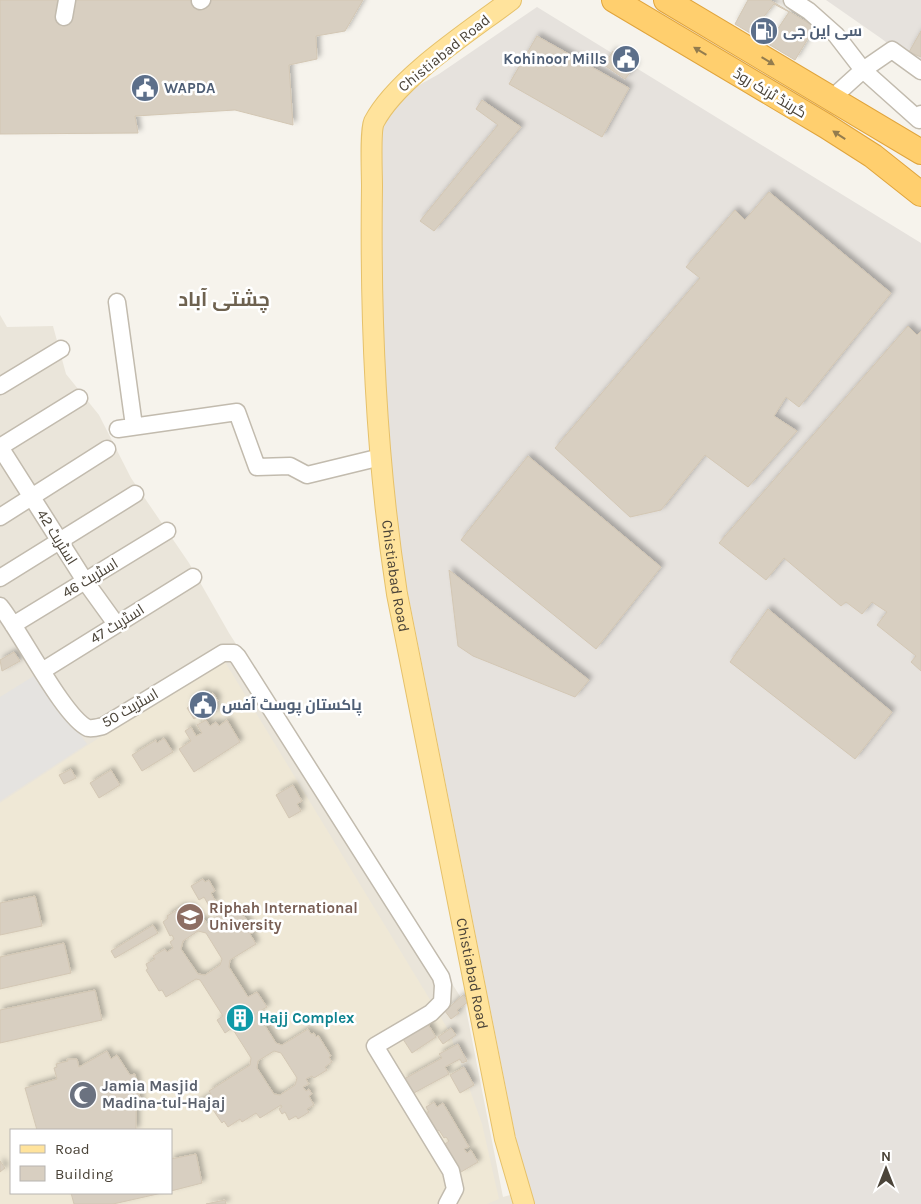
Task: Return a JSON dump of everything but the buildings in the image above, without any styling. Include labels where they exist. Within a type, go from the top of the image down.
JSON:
[{"type":"highway","name":"گرینڈ ٹرنک روڈ","points":[[614,0],[873,156],[921,194]]},
{"type":"highway","name":"گرینڈ ٹرنک روڈ","points":[[666,0],[918,151]]},
{"type":"highway","points":[[873,156],[921,185]]},
{"type":"main road","name":"Chistiabad Road","points":[[511,0],[399,87],[373,124],[371,260],[381,457],[397,594],[519,1202]]},
{"type":"street","points":[[64,17],[67,0]]},
{"type":"street","points":[[792,0],[812,6],[863,70],[919,120],[921,114]]},
{"type":"street","points":[[831,99],[863,70],[892,50],[921,71]]},
{"type":"street","points":[[117,302],[126,428],[236,412],[257,467],[290,466],[307,475],[381,457]]},
{"type":"street","points":[[0,386],[61,349]]},
{"type":"street","points":[[0,447],[79,398]]},
{"type":"street","name":"اسٹریٹ 42","points":[[0,447],[85,581],[116,624]]},
{"type":"street","points":[[0,517],[107,449]]},
{"type":"street","points":[[0,578],[135,494]]},
{"type":"street","name":"اسٹریٹ 46","points":[[14,625],[167,531]]},
{"type":"street","name":"اسٹریٹ 47","points":[[42,671],[193,577]]},
{"type":"street","name":"اسٹریٹ 50","points":[[0,606],[42,671],[79,722],[90,729],[103,726],[223,653],[234,652],[238,657],[441,977],[443,985],[442,1002],[431,1012],[375,1046],[451,1171],[455,1189],[447,1204]]},
{"type":"shaded area","points":[[826,0],[921,0],[921,69],[882,39]]},
{"type":"shaded area","points":[[537,7],[921,243],[921,1204],[532,1204],[526,1190],[402,563],[385,424],[379,124],[412,89],[439,74]]},
{"type":"shaded area","name":"Riphah International University","points":[[0,315],[7,327],[53,326],[66,374],[99,415],[131,478],[189,563],[229,633],[465,1004],[503,1197],[510,1195],[513,1204],[0,1204]]},
{"type":"shaded area","name":"Riphah International University","points":[[222,657],[449,1031],[482,1124],[499,1199],[487,1204],[0,1204],[0,803]]},
{"type":"shaded area","points":[[37,674],[87,744],[0,801],[0,697]]},
{"type":"place","name":"سی این جی","points":[[764,31]]},
{"type":"place","name":"Kohinoor Mills","points":[[626,59]]},
{"type":"place","name":"WAPDA","points":[[145,88]]},
{"type":"place","name":"پاکستان پوسٹ آفس","points":[[203,705]]},
{"type":"place","name":"Riphah International University","points":[[190,917]]},
{"type":"place","name":"Hajj Complex","points":[[240,1018]]},
{"type":"place","name":"Jamia Masjid Madina-tul-Hajaj","points":[[83,1095]]},
{"type":"district","name":"چشتی آباد","points":[[224,299]]}]
